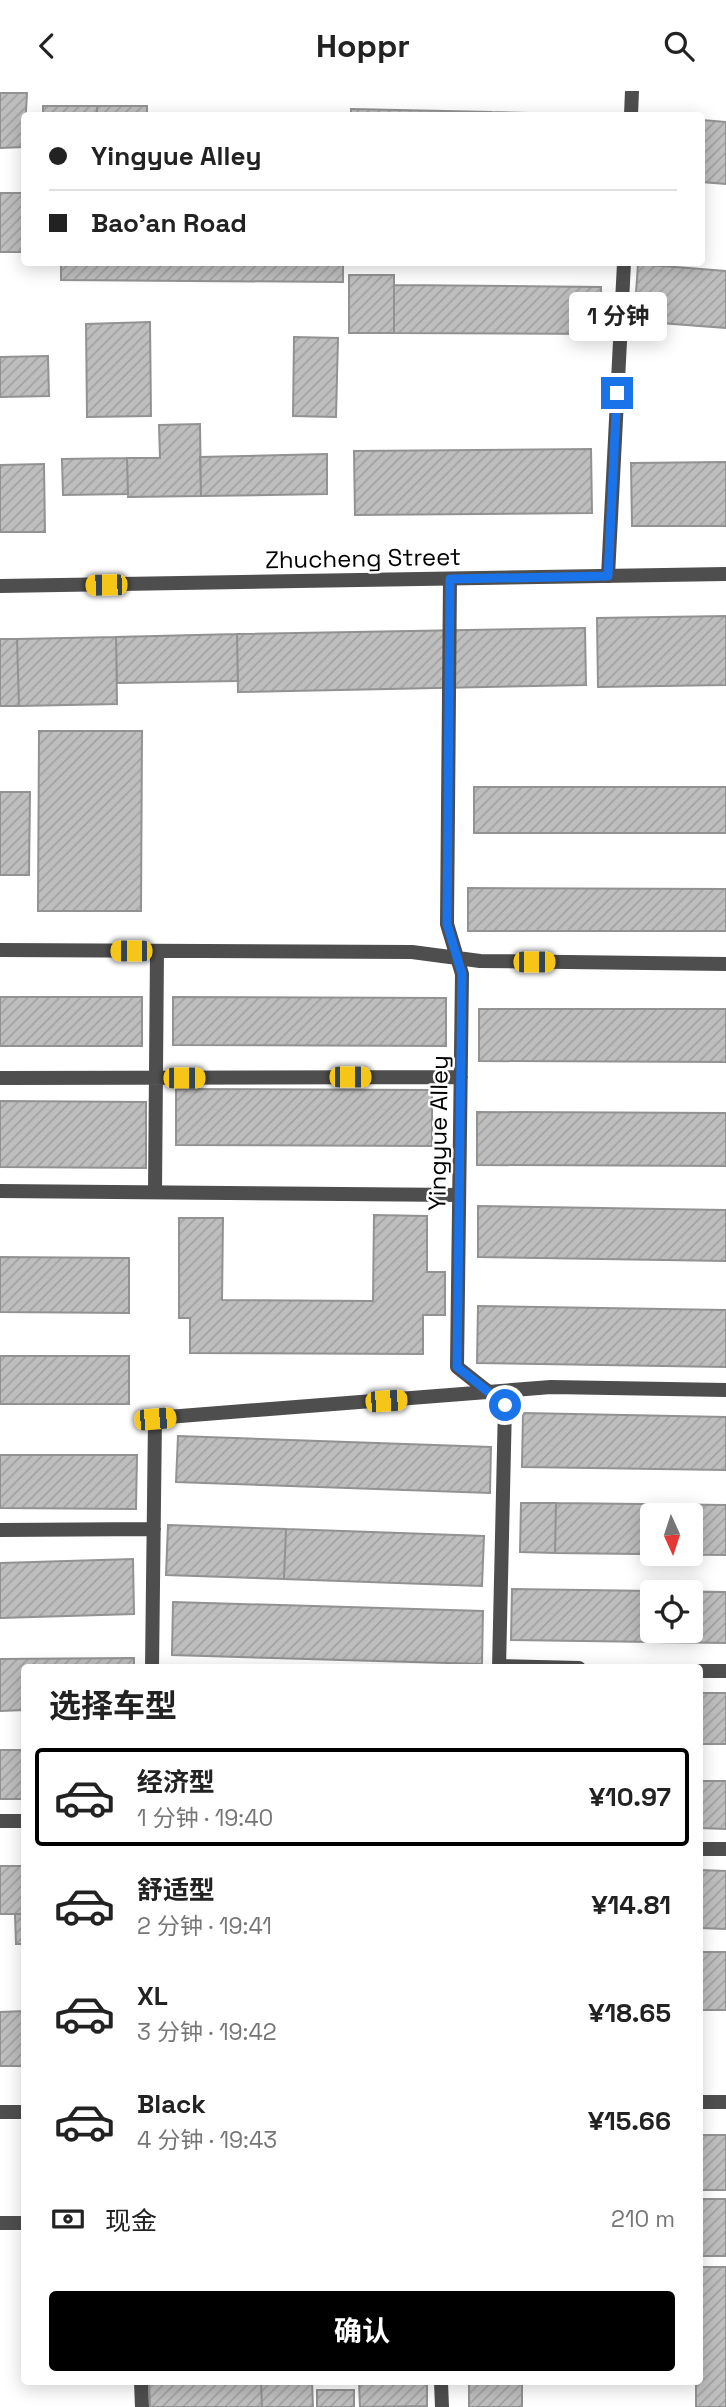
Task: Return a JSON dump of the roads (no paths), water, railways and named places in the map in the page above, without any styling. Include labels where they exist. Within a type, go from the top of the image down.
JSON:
[{"type":"street","points":[[631,112],[632,91]]},
{"type":"street","points":[[608,576],[624,266]]},
{"type":"street","name":"Zhucheng Street","points":[[0,586],[726,575]]},
{"type":"street","name":"Yingyue Alley","points":[[450,579],[447,924],[462,974],[457,1367],[505,1405],[499,1664]]},
{"type":"street","points":[[0,950],[412,952],[480,961],[726,964]]},
{"type":"street","points":[[155,1192],[157,951]]},
{"type":"street","points":[[0,1078],[461,1077]]},
{"type":"street","points":[[0,1191],[459,1195]]},
{"type":"street","points":[[152,1664],[155,1419],[551,1387],[726,1390]]},
{"type":"street","points":[[0,1530],[154,1529]]},
{"type":"street","points":[[703,1671],[726,1671]]},
{"type":"street","points":[[0,1821],[21,1821]]},
{"type":"street","points":[[703,1849],[726,1849]]},
{"type":"street","points":[[703,2102],[726,2102]]},
{"type":"street","points":[[0,2112],[21,2112]]},
{"type":"street","points":[[0,2223],[21,2223]]},
{"type":"street","points":[[141,2385],[142,2407]]},
{"type":"street","points":[[441,2385],[442,2407]]}]
